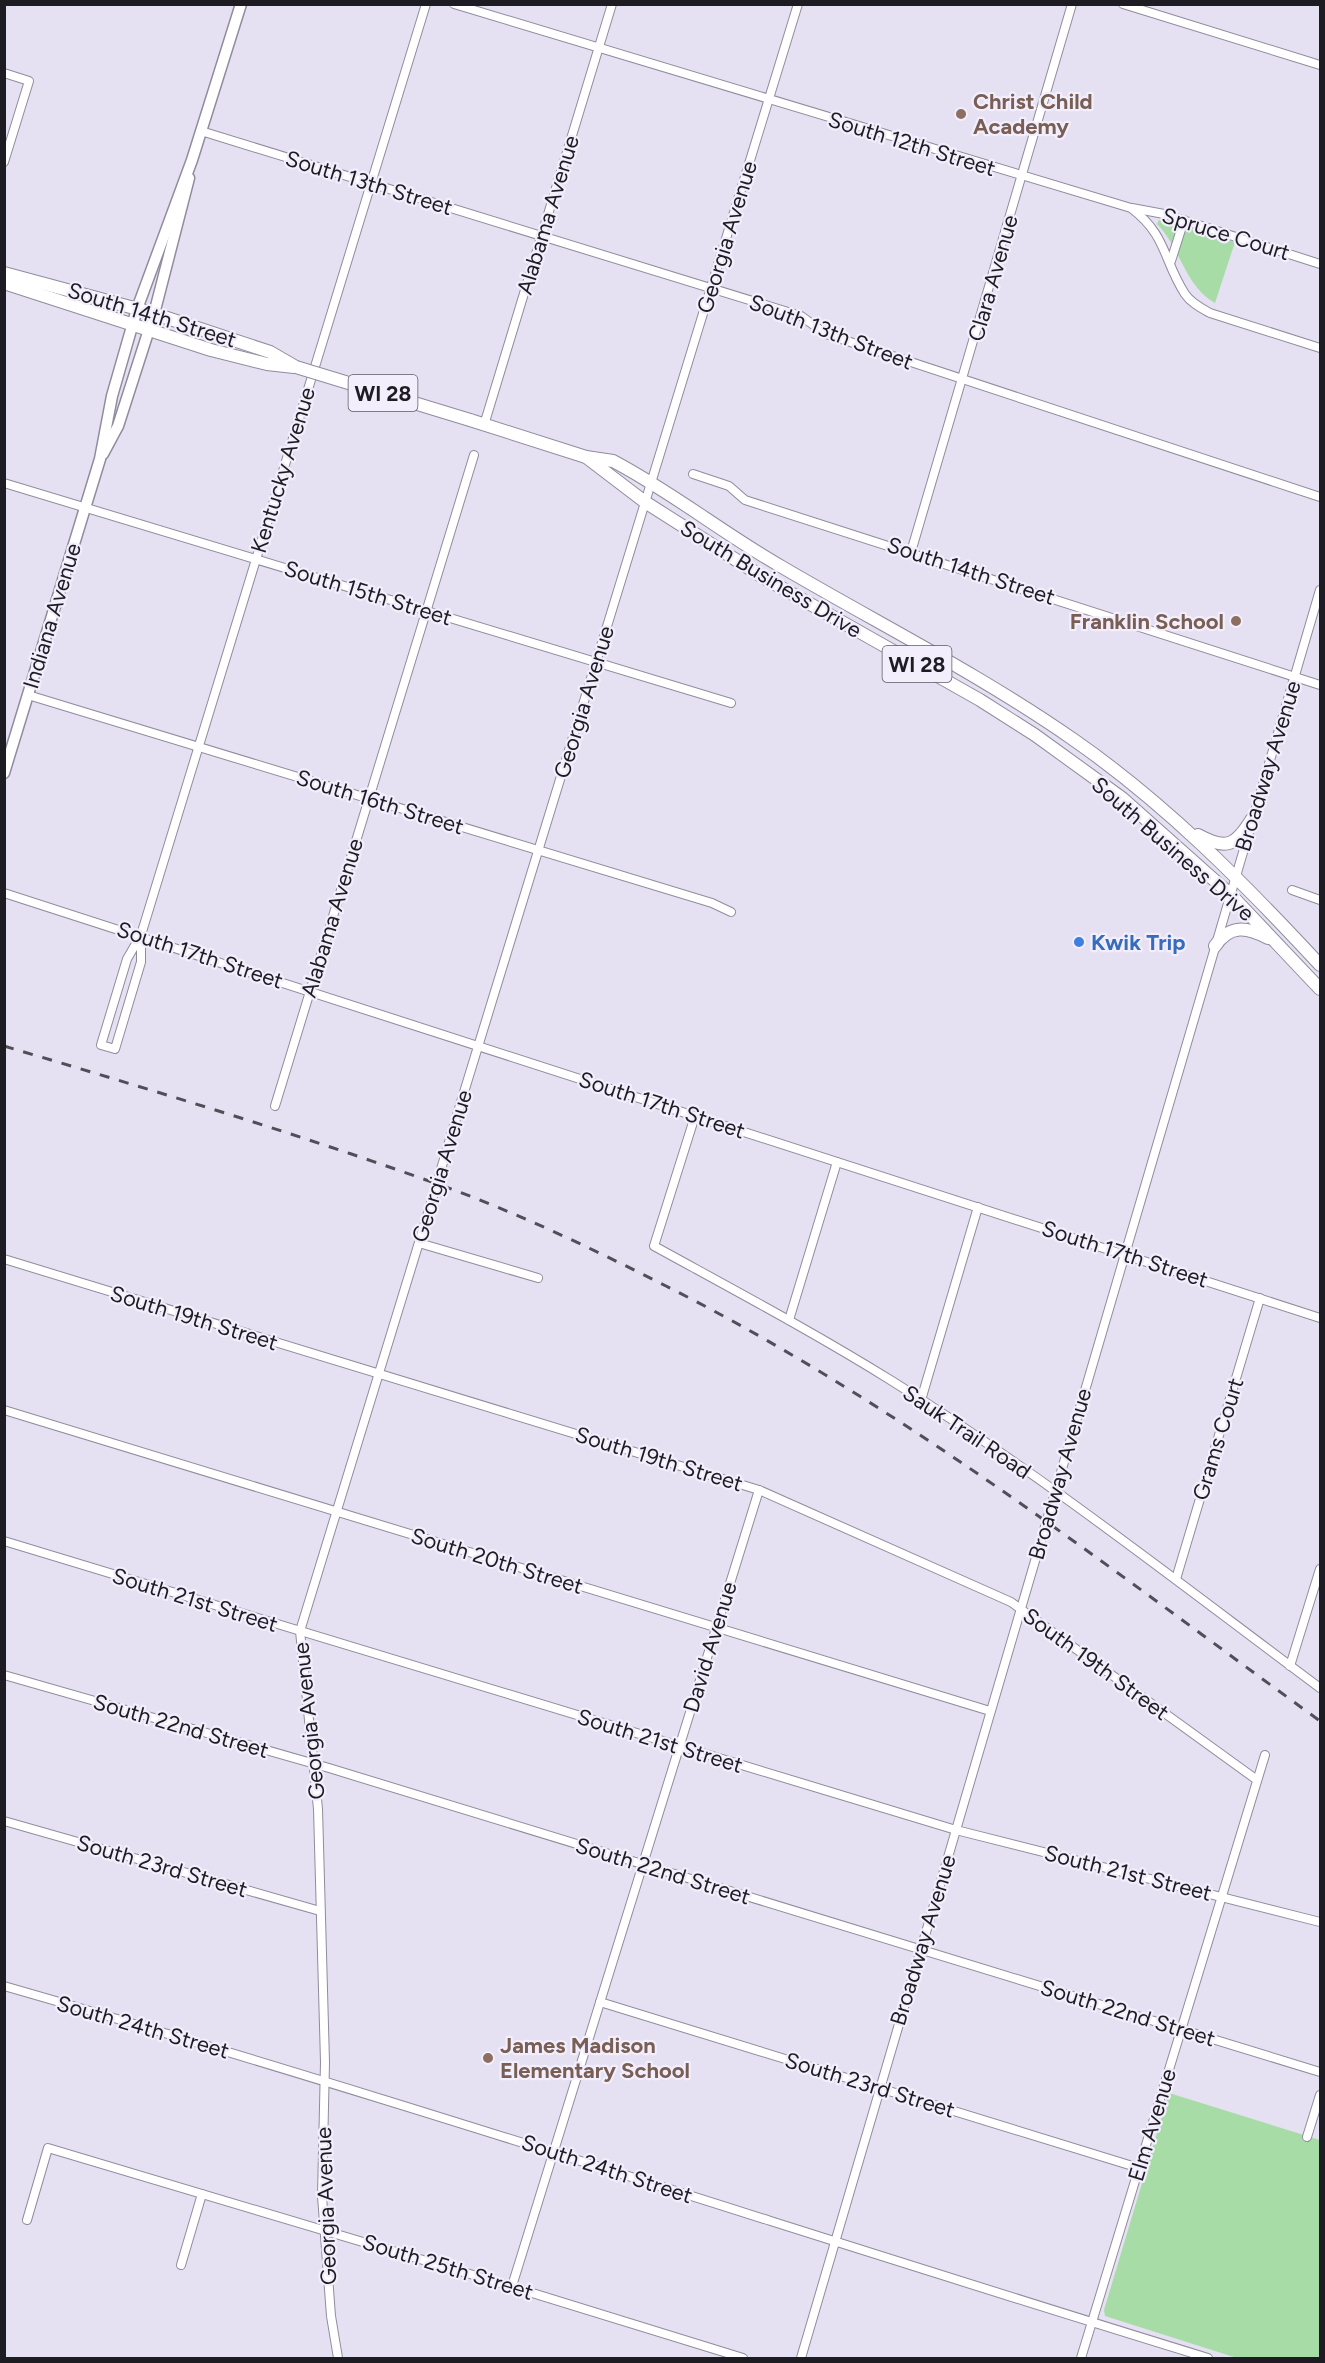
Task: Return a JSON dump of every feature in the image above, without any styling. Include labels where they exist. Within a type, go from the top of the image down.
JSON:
[{"type":"main road","name":"Indiana Avenue","points":[[4,773],[100,459],[112,396],[132,325],[192,160],[241,4]]},
{"type":"main road","name":"Indiana Avenue","points":[[100,459],[118,426],[154,314],[179,226],[192,160]]},
{"type":"main road","name":"South 14th Street","points":[[4,273],[154,314],[270,352],[296,367]]},
{"type":"main road","name":"South 14th Street","points":[[4,283],[171,337],[267,364],[296,367],[586,457],[609,459],[651,483]]},
{"type":"main road","name":"South Business Drive","points":[[586,457],[645,502],[766,579],[970,695],[1035,735],[1122,798],[1231,895],[1320,989]]},
{"type":"main road","name":"South Business Drive","points":[[651,483],[758,553],[1017,702],[1075,741],[1186,829],[1236,876],[1320,965]]},
{"type":"main road","points":[[1186,829],[1223,845],[1237,840],[1252,819]]},
{"type":"main road","points":[[1215,946],[1227,933],[1239,929],[1254,931],[1275,941]]},
{"type":"street","name":"Kentucky Avenue","points":[[141,935],[141,962],[115,1049],[101,1045],[128,958],[141,935],[426,4]]},
{"type":"street","name":"South 12th Street","points":[[454,4],[1131,208],[1151,225],[1185,294],[1197,305],[1210,313],[1320,348]]},
{"type":"street","name":"Alabama Avenue","points":[[484,425],[612,4]]},
{"type":"street","name":"Georgia Avenue","points":[[338,2358],[324,2230],[325,2081],[319,1835],[300,1631],[798,4]]},
{"type":"street","name":"Clara Avenue","points":[[912,552],[1072,4]]},
{"type":"street","points":[[1124,4],[1320,65]]},
{"type":"street","points":[[4,73],[29,81],[4,162]]},
{"type":"street","name":"South 13th Street","points":[[201,131],[801,316],[826,334],[1320,497]]},
{"type":"street","name":"Spruce Court","points":[[1131,208],[1153,211],[1184,220],[1320,264]]},
{"type":"street","points":[[1170,261],[1184,220]]},
{"type":"street","name":"Alabama Avenue","points":[[275,1106],[474,454]]},
{"type":"street","name":"South 14th Street","points":[[693,474],[732,487],[745,500],[1320,685]]},
{"type":"street","name":"South 15th Street","points":[[4,483],[731,703]]},
{"type":"street","name":"Broadway Avenue","points":[[801,2358],[1320,590]]},
{"type":"street","name":"South 16th Street","points":[[28,695],[712,903],[731,912]]},
{"type":"street","points":[[1292,890],[1320,900]]},
{"type":"street","name":"South 17th Street","points":[[4,893],[479,1044],[1320,1318]]},
{"type":"street","name":"Sauk Trail Road","points":[[695,1116],[654,1246],[789,1320],[921,1400],[1054,1491],[1176,1579],[1320,1688]]},
{"type":"street","points":[[789,1320],[837,1162]]},
{"type":"street","points":[[921,1400],[978,1207]]},
{"type":"street","points":[[419,1243],[538,1278]]},
{"type":"street","name":"South 19th Street","points":[[4,1259],[759,1490],[989,1592],[1020,1608],[1257,1780]]},
{"type":"street","name":"Grams Court","points":[[1176,1579],[1260,1298]]},
{"type":"street","name":"South 20th Street","points":[[4,1410],[990,1711]]},
{"type":"street","name":"David Avenue","points":[[512,2286],[759,1490]]},
{"type":"street","name":"South 21st Street","points":[[4,1541],[956,1830],[1222,1895],[1320,1922]]},
{"type":"street","points":[[1290,1666],[1320,1569]]},
{"type":"street","name":"South 22nd Street","points":[[4,1675],[314,1764],[1320,2072]]},
{"type":"street","name":"Elm Avenue","points":[[1081,2358],[1265,1755]]},
{"type":"street","name":"South 23rd Street","points":[[4,1821],[320,1911]]},
{"type":"street","name":"South 24th Street","points":[[4,1986],[325,2081],[834,2243],[1208,2358]]},
{"type":"street","name":"South 23rd Street","points":[[600,2002],[1139,2168]]},
{"type":"street","points":[[1307,2138],[1320,2095]]},
{"type":"street","name":"South 25th Street","points":[[27,2220],[48,2148],[512,2286],[743,2358]]},
{"type":"street","points":[[181,2265],[202,2194]]},
{"type":"green space","points":[[1159,220],[1235,242],[1215,303],[1196,286],[1189,276],[1172,244],[1157,224]]},
{"type":"green space","points":[[1169,2093],[1320,2140],[1320,2358],[1237,2358],[1105,2316],[1104,2310]]},
{"type":"railway","points":[[4,1046],[174,1097],[454,1190],[508,1211],[666,1286],[753,1332],[920,1435],[1082,1547],[1320,1721]]},
{"type":"place","name":"Christ Child Academy","points":[[961,114]]},
{"type":"place","name":"Franklin School","points":[[1236,621]]},
{"type":"place","name":"Kwik Trip","points":[[1079,942]]},
{"type":"place","name":"James Madison Elementary School","points":[[488,2058]]}]
